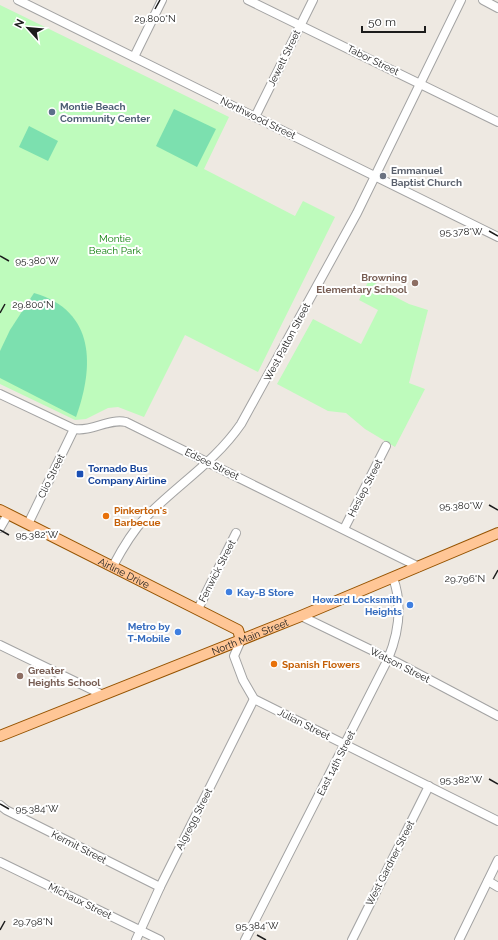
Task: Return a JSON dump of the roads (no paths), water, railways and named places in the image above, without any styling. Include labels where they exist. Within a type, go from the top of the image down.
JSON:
[{"type":"main road","name":"Airline Drive","points":[[4,512],[238,630],[242,640]]},
{"type":"main road","name":"North Main Street","points":[[0,736],[301,616],[498,533]]},
{"type":"street","name":"Northwood Street","points":[[18,0],[498,236]]},
{"type":"street","points":[[134,57],[162,0]]},
{"type":"street","name":"Tabor Street","points":[[248,0],[421,83],[498,122]]},
{"type":"street","name":"Jewett Street","points":[[255,117],[313,0]]},
{"type":"street","name":"West Patton Street","points":[[113,566],[130,537],[145,518],[165,498],[208,463],[235,434],[252,407],[374,176],[461,0]]},
{"type":"street","points":[[483,0],[498,8]]},
{"type":"street","name":"Edsee Street","points":[[0,394],[74,429],[86,430],[113,422],[126,422],[419,566]]},
{"type":"street","name":"Clio Street","points":[[28,524],[74,429]]},
{"type":"street","name":"Heslep Street","points":[[344,529],[386,446]]},
{"type":"street","points":[[0,528],[4,512]]},
{"type":"street","name":"Fenwick Street","points":[[198,609],[236,533]]},
{"type":"street","name":"East 14th Street","points":[[245,940],[388,658],[396,635],[399,617],[399,604],[393,578]]},
{"type":"street","name":"Watson Street","points":[[301,616],[388,658],[498,716]]},
{"type":"street","points":[[242,640],[234,656],[243,680],[254,699]]},
{"type":"street","points":[[0,645],[103,695]]},
{"type":"street","name":"Julian Street","points":[[254,699],[498,821]]},
{"type":"street","name":"Algregg Street","points":[[136,940],[160,887],[254,699]]},
{"type":"street","name":"West Gardner Street","points":[[352,940],[429,786]]},
{"type":"street","name":"Kermit Street","points":[[0,805],[6,810],[160,887]]},
{"type":"street","points":[[459,940],[498,860]]},
{"type":"street","name":"Michaux Street","points":[[0,862],[160,940]]},
{"type":"street","points":[[488,881],[498,886]]},
{"type":"place","name":"Montie Beach Community Center","points":[[52,112]]},
{"type":"place","name":"Emmanuel Baptist Church","points":[[383,176]]},
{"type":"place","name":"Browning Elementary School","points":[[415,283]]},
{"type":"place","name":"Tornado Bus Company Airline","points":[[80,474]]},
{"type":"place","name":"Pinkerton's Barbecue","points":[[106,516]]},
{"type":"place","name":"Kay-B Store","points":[[229,592]]},
{"type":"place","name":"Howard Locksmith Heights","points":[[410,605]]},
{"type":"place","name":"Metro by T-Mobile","points":[[178,632]]},
{"type":"place","name":"Spanish Flowers","points":[[274,664]]},
{"type":"place","name":"Greater Heights School","points":[[20,676]]},
{"type":"park label","name":"Montie Beach Park","points":[[115,244]]}]
